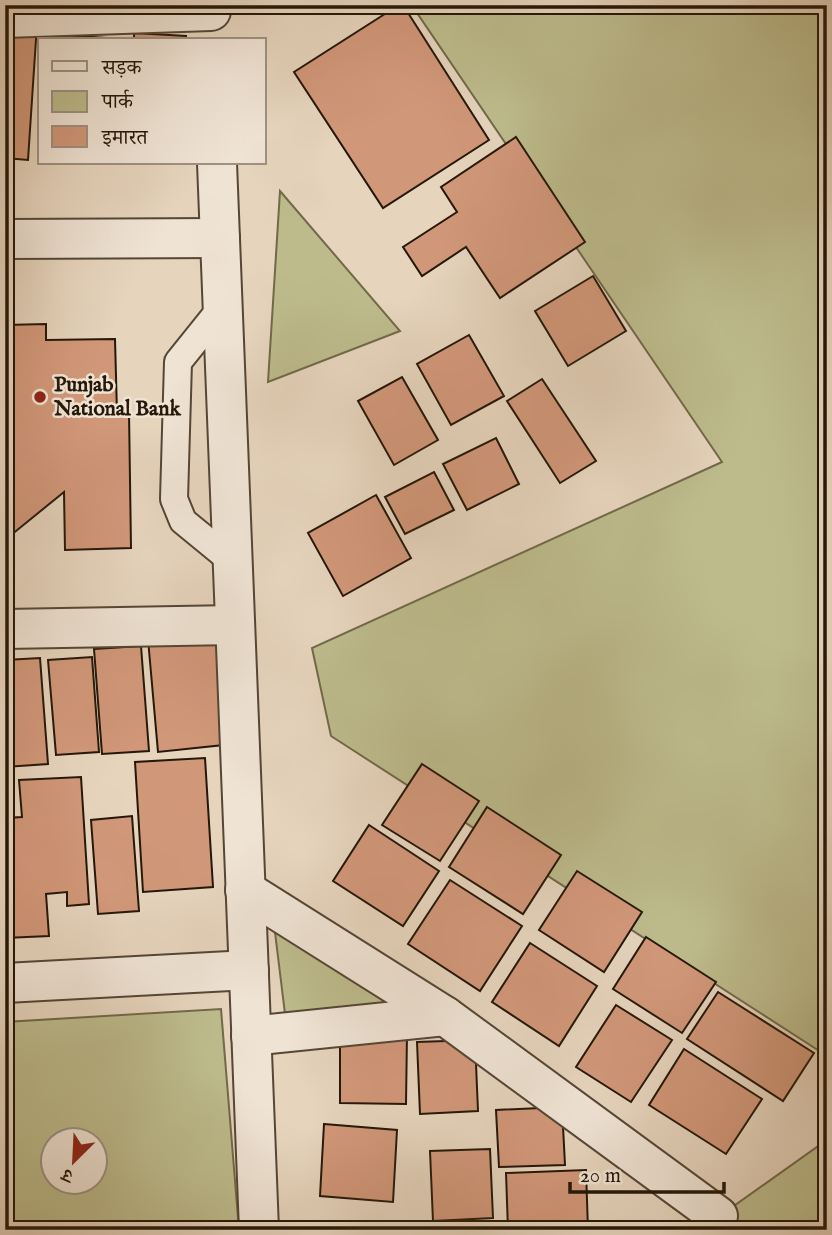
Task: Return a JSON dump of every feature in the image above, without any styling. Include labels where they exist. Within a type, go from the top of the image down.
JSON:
[{"type":"street","points":[[5,18],[212,19]]},
{"type":"street","points":[[217,164],[259,1230]]},
{"type":"street","points":[[5,239],[220,238]]},
{"type":"street","points":[[5,629],[235,625]]},
{"type":"street","points":[[246,890],[445,1016],[718,1216]]},
{"type":"street","points":[[5,983],[249,970]]},
{"type":"street","points":[[251,1035],[445,1016]]},
{"type":"lane","points":[[223,306],[178,362],[174,499],[183,521],[233,562]]},
{"type":"green space","points":[[374,5],[827,5],[827,1056],[331,736],[312,648],[722,462],[417,13]]},
{"type":"green space","points":[[280,191],[400,331],[268,382]]},
{"type":"green space","points":[[274,924],[409,1014],[286,1022]]},
{"type":"green space","points":[[221,1009],[239,1230],[5,1230],[5,1022]]},
{"type":"green space","points":[[824,1142],[827,1230],[700,1230]]},
{"type":"building","points":[[403,5],[489,140],[383,208],[294,72]]},
{"type":"building","points":[[5,22],[37,24],[28,160],[5,158]]},
{"type":"building","points":[[134,33],[186,36],[186,38],[134,38]]},
{"type":"building","points":[[47,34],[109,38],[46,38]]},
{"type":"building","points":[[516,137],[585,242],[500,298],[466,247],[422,276],[403,247],[457,212],[441,187]]},
{"type":"building","points":[[593,276],[626,331],[568,366],[535,311]]},
{"type":"building","points":[[46,324],[46,340],[115,339],[117,413],[129,412],[131,548],[65,550],[64,492],[5,540],[5,325]]},
{"type":"building","points":[[469,335],[504,396],[451,425],[417,364]]},
{"type":"building","points":[[402,377],[438,440],[394,465],[358,401]]},
{"type":"building","points":[[542,379],[596,461],[560,483],[507,401]]},
{"type":"building","points":[[496,438],[519,484],[467,510],[443,464]]},
{"type":"building","points":[[434,472],[454,510],[405,534],[385,497]]},
{"type":"building","points":[[376,495],[411,558],[343,596],[308,533]]},
{"type":"building","points":[[228,634],[233,744],[158,752],[148,639]]},
{"type":"building","points":[[141,646],[149,751],[102,754],[94,649]]},
{"type":"building","points":[[92,657],[99,752],[56,755],[48,660]]},
{"type":"building","points":[[40,658],[48,764],[5,767],[5,660]]},
{"type":"building","points":[[205,758],[213,887],[143,892],[135,762]]},
{"type":"building","points":[[422,764],[479,801],[440,861],[382,825]]},
{"type":"building","points":[[81,777],[89,904],[67,906],[67,892],[46,894],[49,936],[5,938],[5,818],[22,817],[19,780]]},
{"type":"building","points":[[487,807],[561,855],[523,914],[449,867]]},
{"type":"building","points":[[132,816],[139,911],[98,914],[91,820]]},
{"type":"building","points":[[369,825],[439,871],[403,926],[333,881]]},
{"type":"building","points":[[577,871],[642,912],[604,972],[539,930]]},
{"type":"building","points":[[450,880],[522,926],[480,991],[408,944]]},
{"type":"building","points":[[646,937],[716,982],[682,1033],[613,989]]},
{"type":"building","points":[[530,943],[597,986],[559,1046],[492,1002]]},
{"type":"building","points":[[718,992],[814,1053],[783,1101],[687,1039]]},
{"type":"building","points":[[616,1005],[672,1040],[631,1102],[576,1067]]},
{"type":"building","points":[[340,1033],[407,1034],[406,1104],[340,1103]]},
{"type":"building","points":[[475,1040],[478,1111],[420,1114],[417,1042]]},
{"type":"building","points":[[684,1049],[762,1099],[726,1154],[649,1105]]},
{"type":"building","points":[[562,1107],[565,1165],[499,1167],[496,1110]]},
{"type":"building","points":[[324,1124],[397,1130],[393,1202],[320,1196]]},
{"type":"building","points":[[490,1149],[493,1218],[433,1221],[430,1151]]},
{"type":"building","points":[[586,1170],[588,1230],[508,1230],[506,1173]]},
{"type":"place","name":"Punjab National Bank","points":[[40,397]]}]
